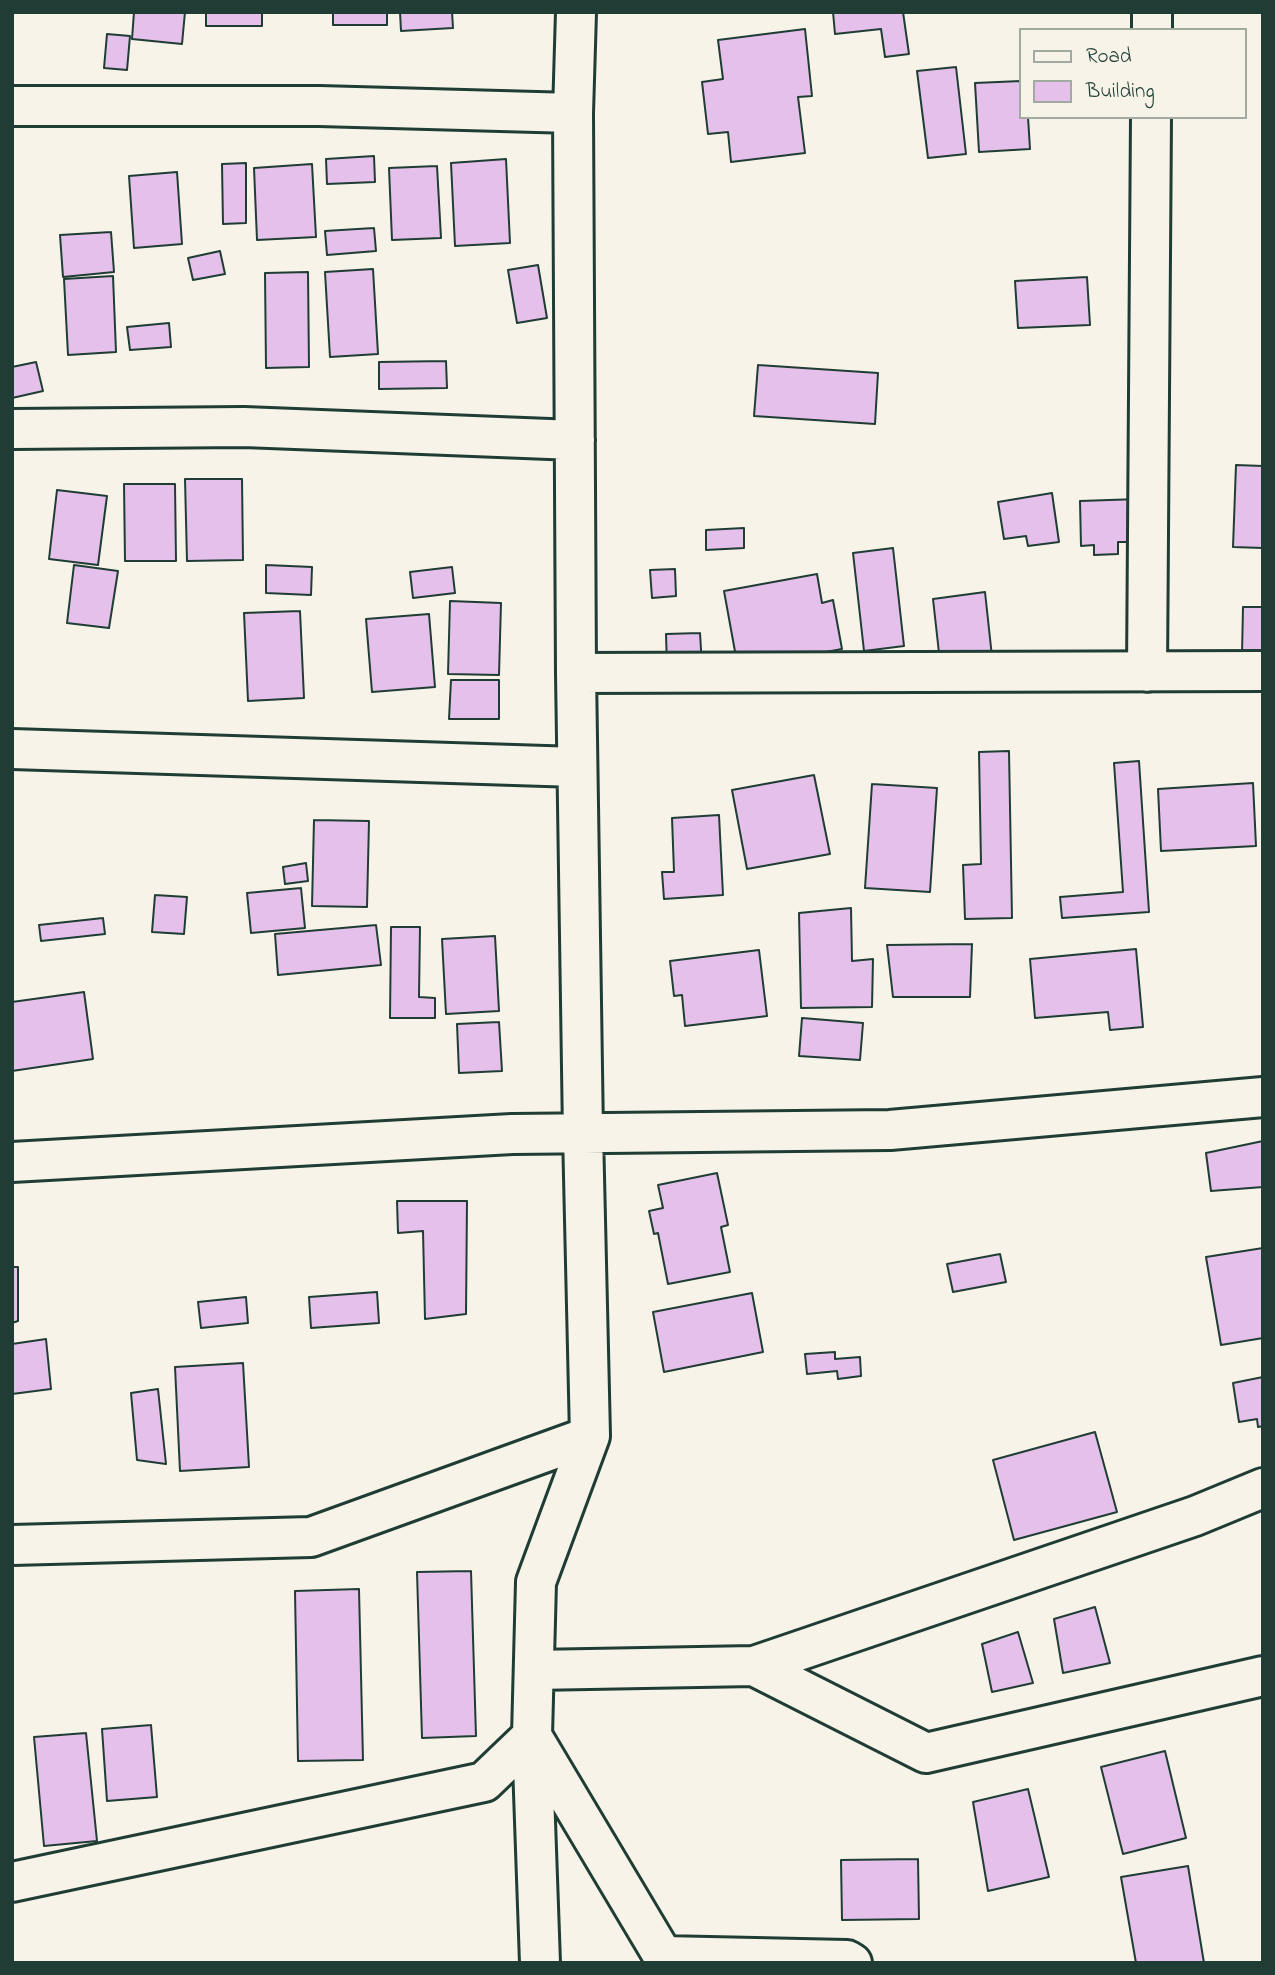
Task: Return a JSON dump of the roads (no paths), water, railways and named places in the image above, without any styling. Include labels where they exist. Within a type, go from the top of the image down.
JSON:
[{"type":"street","points":[[540,1963],[532,1736],[536,1582],[590,1436],[576,673],[573,113],[576,12]]},
{"type":"street","points":[[12,106],[318,106],[573,113]]},
{"type":"street","points":[[1147,672],[1151,119]]},
{"type":"street","points":[[12,429],[244,427],[575,440]]},
{"type":"street","points":[[576,673],[1263,671]]},
{"type":"street","points":[[12,749],[578,767]]},
{"type":"street","points":[[12,1161],[512,1134],[890,1130],[1263,1097]]},
{"type":"street","points":[[12,1545],[311,1537],[590,1436]]},
{"type":"street","points":[[534,1670],[754,1666],[1195,1516],[1263,1488]]},
{"type":"street","points":[[754,1666],[926,1753],[1263,1676]]},
{"type":"street","points":[[12,1882],[484,1782],[532,1736]]},
{"type":"street","points":[[532,1736],[663,1956],[852,1963]]}]
